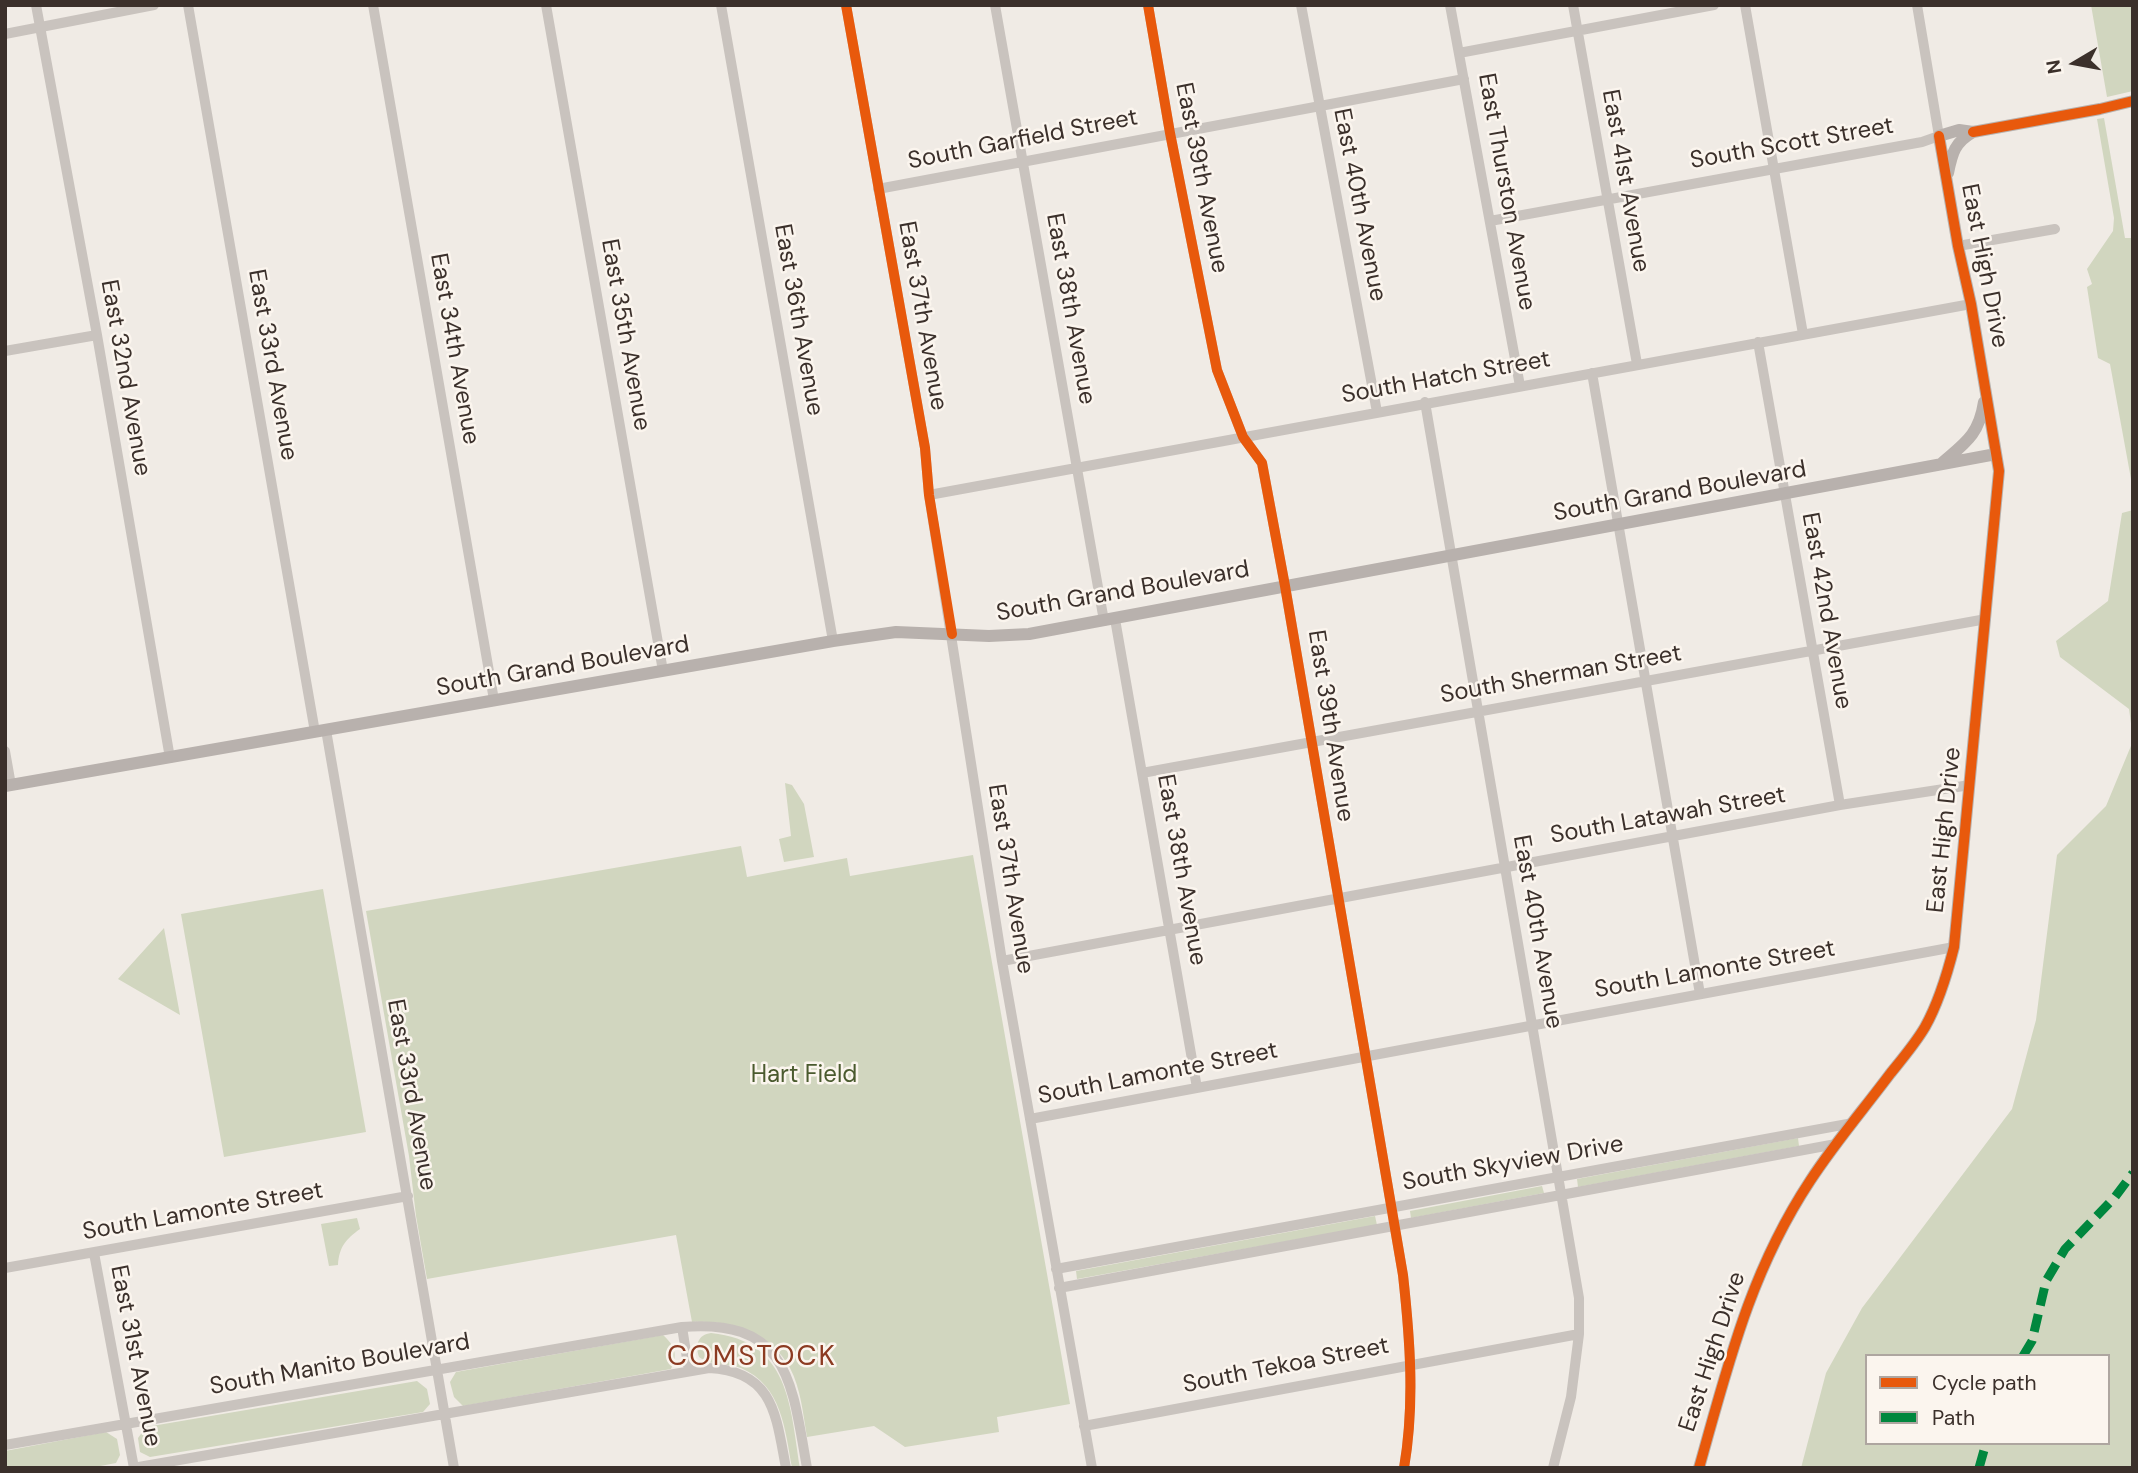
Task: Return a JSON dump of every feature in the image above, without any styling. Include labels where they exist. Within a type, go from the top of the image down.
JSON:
[{"type":"main road","name":"South Scott Street","points":[[1939,136],[1959,130],[1973,132],[2133,101]]},
{"type":"main road","points":[[1946,180],[1955,146],[1973,132]]},
{"type":"main road","name":"East High Drive","points":[[1699,1468],[1739,1326],[1758,1278],[1810,1181],[1925,1028],[1945,981],[1954,947],[1999,488],[1986,388],[1939,136]]},
{"type":"main road","points":[[1940,465],[1975,433],[1982,414],[1986,388]]},
{"type":"main road","name":"South Grand Boulevard","points":[[8,786],[833,641],[896,632],[989,636],[1030,634],[1996,454]]},
{"type":"street","name":"East 32nd Avenue","points":[[36,5],[97,335],[170,758]]},
{"type":"street","points":[[5,34],[153,5]]},
{"type":"street","name":"East 33rd Avenue","points":[[188,5],[408,1196],[454,1468]]},
{"type":"street","name":"East 34th Avenue","points":[[373,5],[494,700]]},
{"type":"street","name":"East 35th Avenue","points":[[546,5],[663,671]]},
{"type":"street","name":"East 36th Avenue","points":[[721,5],[833,641]]},
{"type":"street","name":"East 37th Avenue","points":[[846,5],[925,448],[929,495],[1002,961],[1092,1468]]},
{"type":"street","name":"East 38th Avenue","points":[[995,5],[1077,468],[1142,773],[1197,1088]]},
{"type":"street","name":"East 39th Avenue","points":[[1148,5],[1170,133],[1217,370],[1243,437],[1262,463],[1285,586],[1407,1309],[1410,1399],[1404,1468]]},
{"type":"street","name":"East 40th Avenue","points":[[1301,5],[1377,412]]},
{"type":"street","name":"East Thurston Avenue","points":[[1450,5],[1520,386]]},
{"type":"street","name":"East 41st Avenue","points":[[1573,5],[1637,365]]},
{"type":"street","points":[[1459,53],[1714,5]]},
{"type":"street","points":[[1745,5],[1803,334]]},
{"type":"street","points":[[1917,5],[1939,136]]},
{"type":"street","name":"South Garfield Street","points":[[878,189],[1464,79]]},
{"type":"street","name":"South Scott Street","points":[[1490,221],[1922,142],[1939,136]]},
{"type":"street","points":[[1958,246],[2055,229]]},
{"type":"street","name":"South Hatch Street","points":[[929,495],[1971,304]]},
{"type":"street","points":[[5,351],[97,335]]},
{"type":"street","name":"East 42nd Avenue","points":[[1758,342],[1840,805]]},
{"type":"street","points":[[1592,373],[1700,994]]},
{"type":"street","name":"East 40th Avenue","points":[[1425,402],[1579,1298],[1571,1397],[1553,1468]]},
{"type":"street","name":"South Sherman Street","points":[[1142,773],[1986,619]]},
{"type":"street","points":[[5,751],[8,786]]},
{"type":"street","name":"South Latawah Street","points":[[1002,961],[1840,805],[1970,785]]},
{"type":"street","name":"South Lamonte Street","points":[[1030,1119],[1954,947]]},
{"type":"street","name":"South Skyview Drive","points":[[1056,1269],[1853,1123]]},
{"type":"street","name":"South Skyview Drive","points":[[1059,1288],[1836,1144]]},
{"type":"street","name":"South Lamonte Street","points":[[5,1268],[408,1196]]},
{"type":"street","name":"East 31st Avenue","points":[[94,1253],[134,1468]]},
{"type":"street","name":"South Manito Boulevard","points":[[5,1445],[682,1327],[708,1325],[727,1327],[752,1338],[776,1358],[792,1386],[807,1468]]},
{"type":"street","points":[[682,1327],[689,1371]]},
{"type":"street","name":"South Tekoa Street","points":[[1084,1426],[1578,1334]]},
{"type":"street","points":[[134,1468],[709,1368],[737,1372],[761,1390],[776,1415],[786,1468]]},
{"type":"green space","points":[[2091,5],[2133,5],[2133,91],[2107,97]]},
{"type":"green space","points":[[2104,118],[2125,238],[2133,238],[2133,490],[2110,364],[2098,358],[2087,287],[2092,284],[2087,269],[2113,231],[2114,218],[2097,119]]},
{"type":"green space","points":[[2133,510],[2133,738],[2129,709],[2060,657],[2056,641],[2108,601],[2122,513]]},
{"type":"green space","points":[[2133,741],[2133,1468],[1801,1468],[1826,1373],[1862,1308],[2012,1109],[2036,1020],[2057,855],[2106,806]]},
{"type":"green space","points":[[785,783],[792,785],[804,804],[814,857],[784,862],[779,839],[791,836]]},
{"type":"green space","name":"Hart Field","points":[[741,846],[747,877],[847,858],[850,876],[973,855],[1070,1404],[997,1417],[999,1432],[905,1447],[874,1426],[807,1437],[794,1376],[772,1345],[734,1326],[692,1322],[676,1235],[427,1279],[409,1156],[366,911]]},
{"type":"green space","points":[[323,889],[366,1132],[224,1157],[181,914]]},
{"type":"green space","points":[[164,928],[180,1015],[118,979]]},
{"type":"green space","points":[[1798,1138],[1799,1146],[1578,1187],[1577,1179]]},
{"type":"green space","points":[[1542,1186],[1544,1193],[1411,1218],[1410,1211]]},
{"type":"green space","points":[[1375,1216],[1377,1225],[1077,1279],[1076,1271]]},
{"type":"green space","points":[[357,1218],[360,1229],[344,1244],[338,1265],[329,1266],[321,1224]]},
{"type":"green space","points":[[711,1333],[737,1339],[757,1349],[771,1363],[788,1400],[800,1468],[792,1468],[784,1424],[773,1397],[765,1386],[741,1368],[708,1362],[699,1357],[699,1341]]},
{"type":"green space","points":[[663,1335],[674,1350],[671,1369],[463,1406],[454,1397],[450,1382],[456,1372]]},
{"type":"green space","points":[[417,1381],[427,1389],[430,1404],[423,1412],[150,1457],[140,1452],[138,1438],[146,1427]]},
{"type":"green space","points":[[106,1432],[117,1439],[120,1455],[116,1463],[90,1468],[5,1468],[5,1451]]},
{"type":"marked path","points":[[2024,1354],[2032,1341],[2046,1281],[2065,1249],[2115,1197],[2133,1173]]},
{"type":"marked path","points":[[1979,1468],[1985,1445]]},
{"type":"cycle path","points":[[846,5],[925,448],[929,495],[952,634]]},
{"type":"cycle path","points":[[1148,5],[1170,133],[1217,370],[1243,437],[1262,463],[1285,586],[1403,1275],[1410,1372],[1404,1468]]},
{"type":"cycle path","points":[[1973,132],[2133,101]]},
{"type":"cycle path","points":[[1699,1468],[1731,1356],[1771,1250],[1819,1167],[1925,1027],[1942,988],[1954,947],[1999,471],[1939,136]]},
{"type":"district","name":"COMSTOCK","points":[[752,1358]]}]
